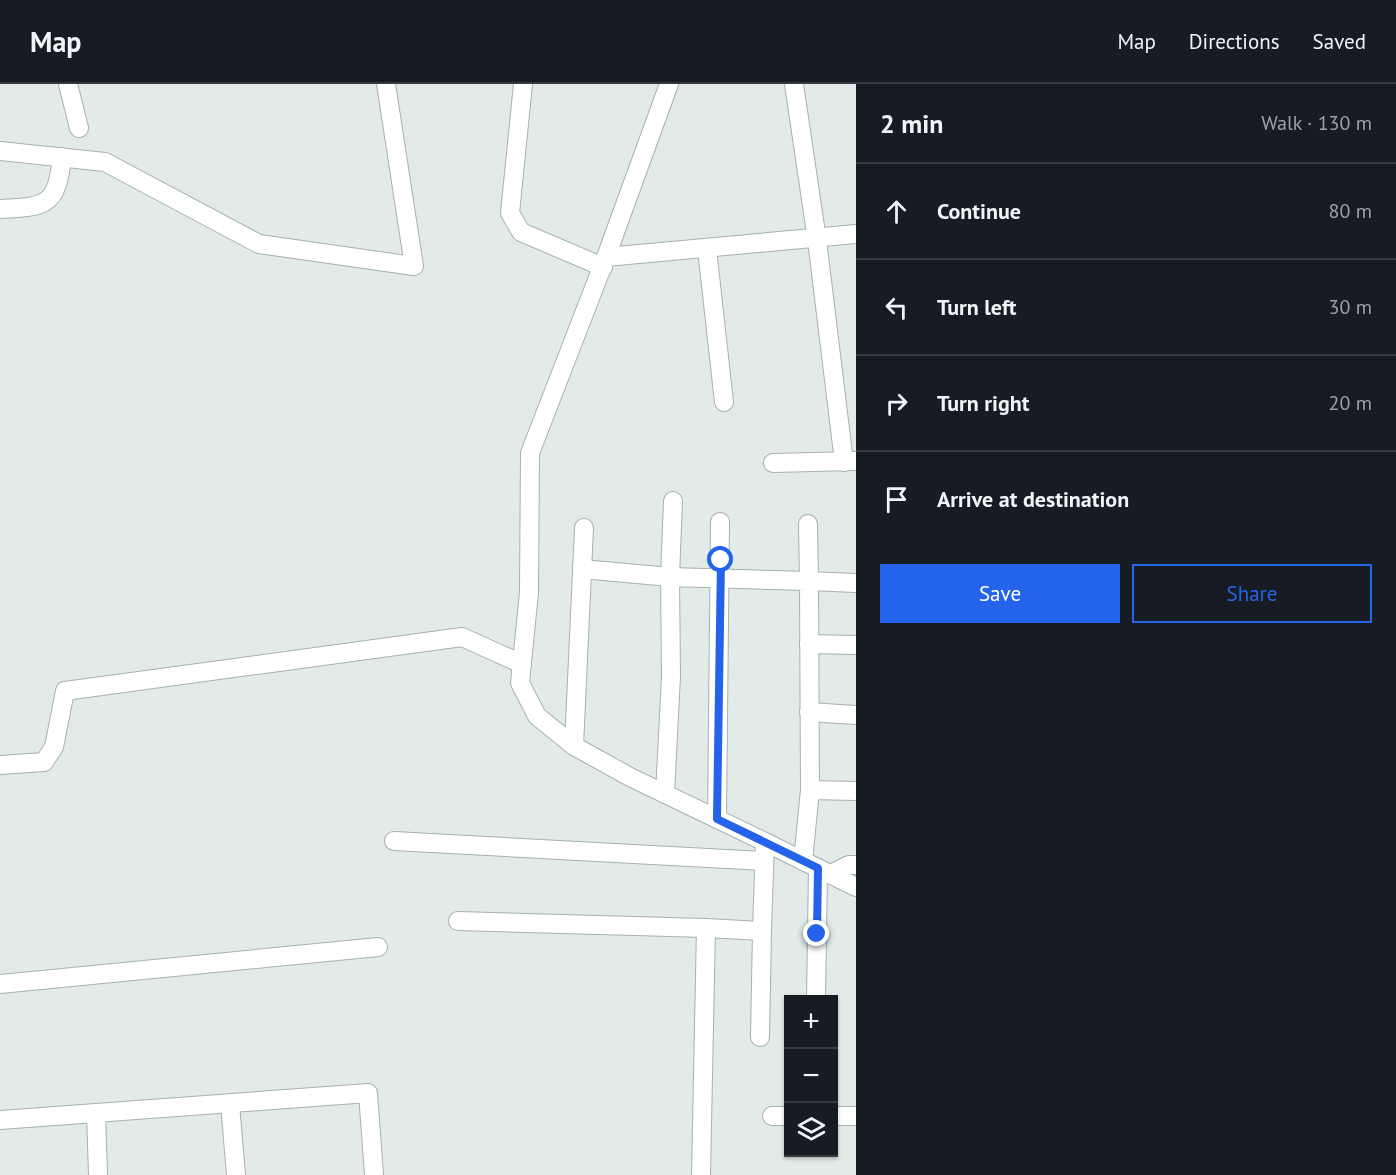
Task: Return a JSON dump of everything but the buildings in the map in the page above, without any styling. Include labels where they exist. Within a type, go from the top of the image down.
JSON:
[{"type":"street","points":[[68,84],[78,128]]},
{"type":"street","points":[[0,151],[105,162],[259,244],[414,266],[386,84]]},
{"type":"street","points":[[523,84],[510,213],[521,232],[605,262],[856,234]]},
{"type":"street","points":[[669,84],[605,262],[530,453],[529,592],[520,683],[537,716],[574,746],[856,887]]},
{"type":"street","points":[[773,463],[850,461],[794,84]]},
{"type":"street","points":[[0,209],[37,206],[50,199],[60,184],[62,157]]},
{"type":"street","points":[[707,249],[724,402]]},
{"type":"street","points":[[666,794],[671,676],[670,577],[673,501]]},
{"type":"street","points":[[717,819],[720,522]]},
{"type":"street","points":[[808,524],[810,790],[817,868],[816,995]]},
{"type":"street","points":[[574,746],[584,528]]},
{"type":"street","points":[[582,569],[670,577],[856,583]]},
{"type":"street","points":[[0,765],[44,762],[54,747],[65,690],[462,637],[522,664]]},
{"type":"street","points":[[809,644],[856,645]]},
{"type":"street","points":[[810,712],[856,716]]},
{"type":"street","points":[[810,790],[856,791]]},
{"type":"street","points":[[394,842],[764,861]]},
{"type":"street","points":[[760,1037],[765,842]]},
{"type":"street","points":[[817,868],[856,865]]},
{"type":"street","points":[[458,921],[706,928],[762,932]]},
{"type":"street","points":[[701,1175],[706,928]]},
{"type":"street","points":[[0,984],[378,947]]},
{"type":"street","points":[[0,1120],[368,1093],[374,1175]]},
{"type":"street","points":[[230,1104],[236,1175]]},
{"type":"street","points":[[96,1113],[98,1175]]},
{"type":"street","points":[[838,1116],[856,1116]]},
{"type":"route","points":[[721,560],[717,819],[818,868],[817,934]]}]
